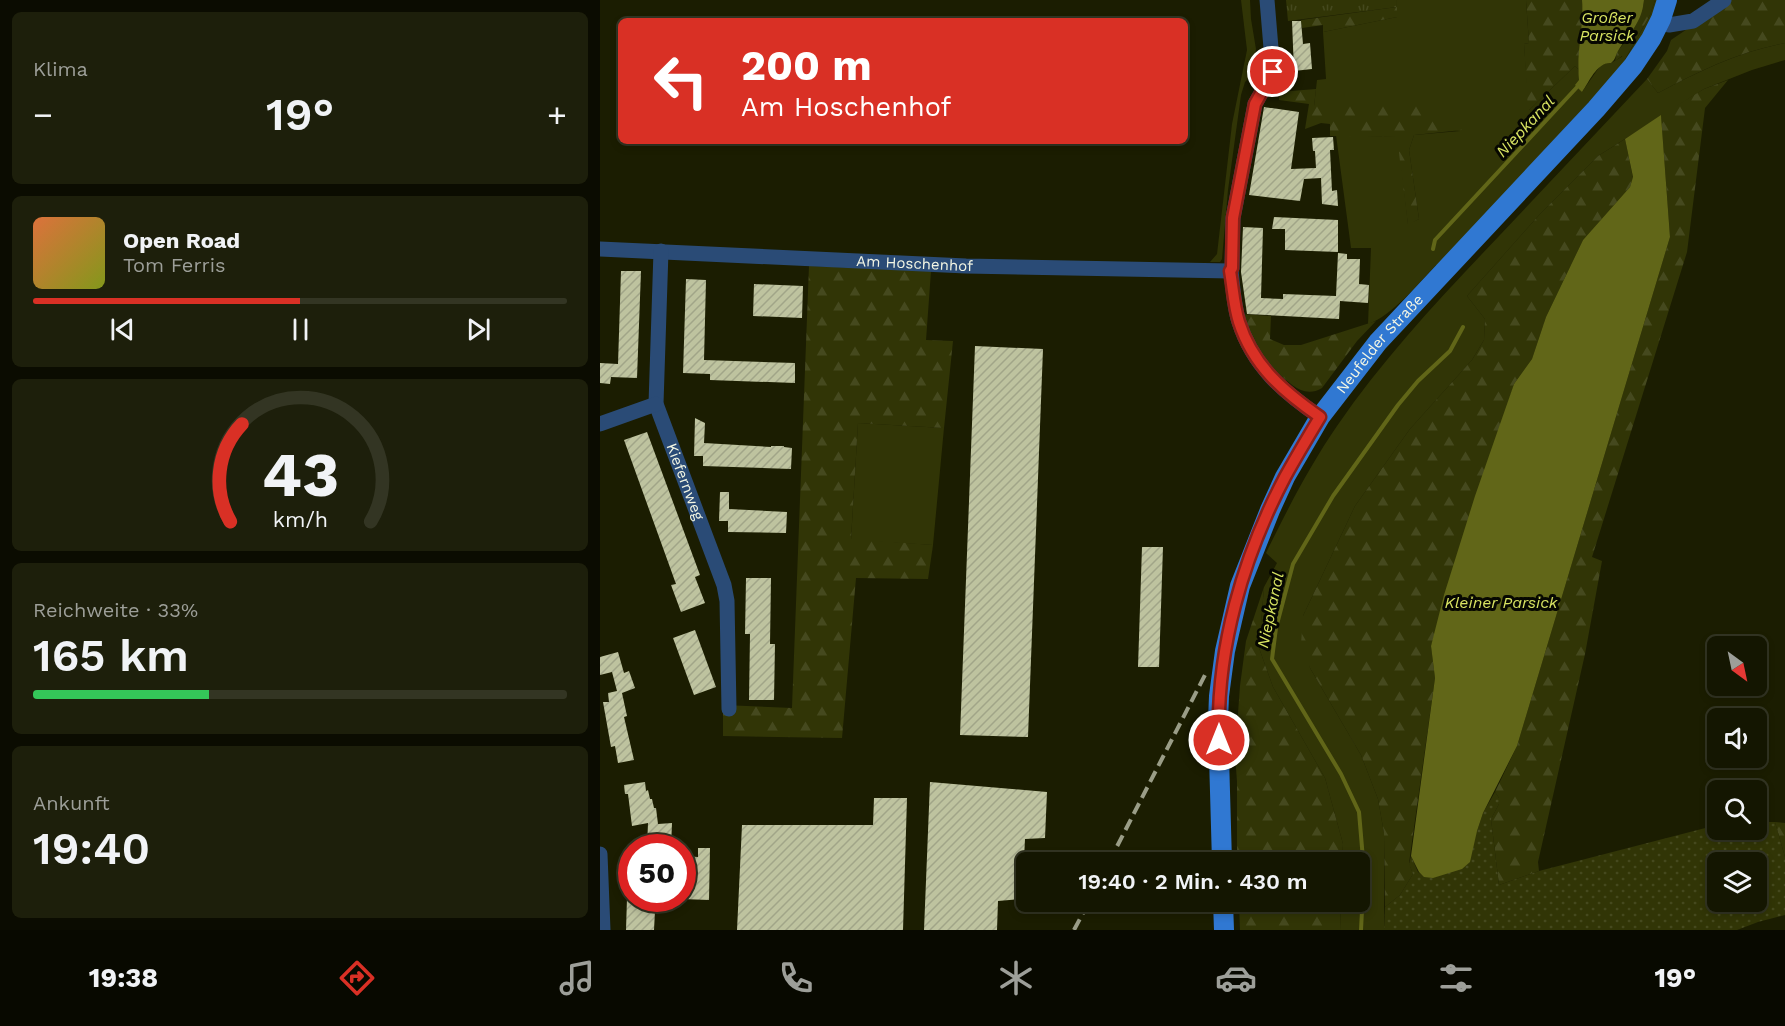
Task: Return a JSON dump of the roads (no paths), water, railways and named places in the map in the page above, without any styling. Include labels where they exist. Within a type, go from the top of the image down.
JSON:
[{"type":"main road","name":"Neufelder Straße","points":[[1222,852],[1218,721],[1228,632],[1240,586],[1285,477],[1320,417],[1378,342],[1616,87],[1643,51],[1661,19],[1667,0]]},
{"type":"main road","points":[[1223,912],[1224,930]]},
{"type":"street","points":[[1267,0],[1273,72],[1255,104],[1233,218],[1232,268],[1230,271],[1238,322],[1255,358],[1273,381],[1290,397],[1320,417]]},
{"type":"street","points":[[1661,19],[1669,25],[1693,21],[1724,0]]},
{"type":"street","name":"Am Hoschenhof","points":[[600,249],[966,266],[1230,271]]},
{"type":"street","name":"Kiefernweg","points":[[661,251],[656,404],[728,601],[729,709]]},
{"type":"street","points":[[600,424],[656,404]]},
{"type":"street","points":[[600,854],[603,930]]},
{"type":"water","name":"Großer Parsick","points":[[1582,0],[1644,0],[1638,21],[1614,60],[1598,69],[1582,92],[1575,85],[1579,80]]},
{"type":"water","name":"Kleiner Parsick","points":[[1661,115],[1670,237],[1517,746],[1483,813],[1470,862],[1462,869],[1433,878],[1424,877],[1411,856],[1435,678],[1431,646],[1444,595],[1514,384],[1532,359],[1546,317],[1583,240],[1630,187],[1633,177],[1625,139]]},
{"type":"waterway","name":"Niepkanal","points":[[1433,249],[1435,240],[1579,85]]},
{"type":"waterway","name":"Niepkanal","points":[[1361,930],[1364,871],[1359,812],[1341,774],[1272,659],[1276,628],[1293,564],[1333,496],[1398,405],[1418,381],[1450,351],[1463,327]]},
{"type":"railway","points":[[1114,852],[1205,675]]},
{"type":"railway","points":[[1074,930],[1084,912]]}]
